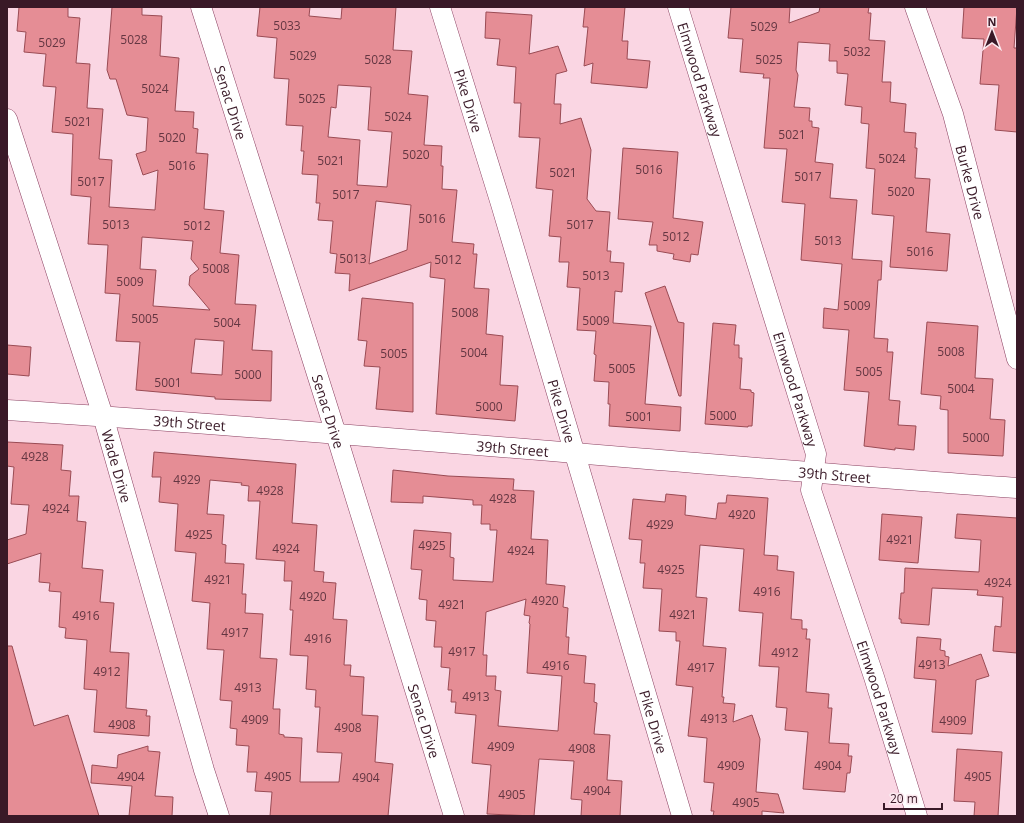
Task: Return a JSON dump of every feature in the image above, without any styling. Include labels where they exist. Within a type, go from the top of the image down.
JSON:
[{"type":"street","name":"Senac Drive","points":[[201,7],[336,434],[454,816]]},
{"type":"street","name":"Pike Drive","points":[[440,7],[501,204],[682,816]]},
{"type":"street","name":"Elmwood Parkway","points":[[678,7],[816,454],[811,490],[874,677],[918,816]]},
{"type":"street","name":"Burke Drive","points":[[915,7],[953,114],[1017,359]]},
{"type":"street","name":"Wade Drive","points":[[7,119],[103,416],[204,770],[219,816]]},
{"type":"street","name":"39th Street","points":[[7,410],[574,452],[814,473],[1017,488]]},
{"type":"building","points":[[19,7],[68,7],[68,17],[80,18],[76,63],[90,64],[87,108],[103,109],[99,159],[112,160],[109,207],[155,210],[158,170],[143,175],[136,154],[146,151],[148,118],[127,115],[116,79],[110,79],[107,70],[112,7],[142,7],[142,15],[162,16],[160,56],[179,58],[175,111],[194,112],[193,128],[198,129],[196,153],[208,154],[204,209],[224,211],[220,253],[239,255],[235,304],[256,305],[252,350],[272,351],[271,401],[215,399],[215,397],[136,390],[140,342],[116,341],[120,294],[105,293],[108,245],[88,244],[91,197],[71,195],[73,134],[52,132],[56,87],[43,86],[46,54],[24,52],[26,32],[17,31]],"holes":[[[142,237],[193,241],[191,259],[199,269],[190,276],[189,285],[210,310],[153,306],[156,270],[140,269]],[[195,339],[224,341],[222,375],[191,373]]]},
{"type":"building","points":[[260,7],[310,7],[309,16],[341,19],[342,7],[396,7],[393,50],[412,51],[408,94],[428,96],[424,145],[442,146],[442,189],[457,190],[452,242],[474,244],[473,254],[477,254],[474,288],[489,289],[486,334],[503,336],[500,385],[518,386],[515,421],[436,414],[445,279],[430,277],[431,262],[349,291],[350,274],[335,273],[337,254],[330,253],[333,221],[318,220],[320,203],[316,203],[318,175],[302,174],[304,151],[301,151],[303,126],[286,125],[289,79],[274,78],[277,38],[257,36]],"holes":[[[338,85],[371,87],[368,130],[392,132],[387,187],[357,185],[360,140],[328,137],[331,107],[336,108]],[[376,201],[411,205],[407,250],[369,264]]]},
{"type":"building","points":[[585,7],[625,7],[622,41],[628,41],[627,59],[650,61],[647,88],[591,83],[593,63],[584,66],[588,27],[583,27]]},
{"type":"building","points":[[731,7],[790,7],[789,23],[819,12],[820,7],[869,7],[868,13],[871,13],[869,40],[885,41],[882,82],[891,82],[890,102],[906,104],[904,132],[916,133],[915,148],[917,148],[915,178],[930,179],[926,232],[950,234],[947,271],[890,267],[894,216],[872,214],[875,169],[866,168],[869,124],[861,123],[862,107],[845,105],[848,74],[837,73],[837,61],[829,61],[830,44],[798,42],[796,70],[798,75],[794,107],[810,108],[809,121],[812,121],[812,127],[819,128],[815,162],[833,164],[830,198],[857,200],[852,259],[882,261],[881,280],[878,280],[874,338],[888,339],[887,352],[893,352],[889,400],[900,401],[898,425],[916,426],[914,450],[895,448],[895,450],[864,446],[869,392],[844,390],[849,330],[823,328],[824,308],[838,310],[842,264],[801,260],[805,204],[782,202],[787,149],[764,148],[770,78],[763,78],[764,74],[740,72],[743,39],[728,38]]},
{"type":"building","points":[[964,7],[1017,7],[1014,48],[1017,48],[1017,132],[995,130],[999,85],[980,84],[984,39],[962,38]]},
{"type":"building","points":[[486,12],[532,15],[529,54],[558,46],[567,71],[556,74],[554,104],[561,104],[560,124],[581,118],[591,150],[587,199],[596,211],[610,212],[607,251],[611,251],[610,262],[624,263],[622,292],[615,291],[613,323],[651,326],[645,404],[681,407],[680,431],[609,426],[609,382],[594,381],[596,331],[577,330],[580,288],[567,287],[569,262],[559,262],[561,237],[549,236],[553,190],[536,188],[540,138],[519,137],[521,103],[514,103],[516,67],[497,65],[500,39],[485,38]]},
{"type":"building","points":[[623,148],[678,152],[673,218],[703,222],[698,255],[691,254],[690,262],[673,259],[674,254],[657,251],[657,245],[649,245],[653,222],[618,219]]},
{"type":"building","points":[[665,286],[678,322],[684,323],[681,396],[679,396],[645,293]]},
{"type":"building","points":[[362,298],[413,303],[413,412],[376,409],[380,367],[364,366],[367,341],[358,340]]},
{"type":"building","points":[[927,322],[978,326],[975,378],[993,379],[990,419],[1005,420],[1003,456],[948,453],[948,410],[940,409],[941,396],[921,394]]},
{"type":"building","points":[[713,323],[736,325],[734,345],[739,345],[739,358],[742,358],[740,389],[751,390],[751,392],[754,393],[752,426],[705,424]]},
{"type":"building","points":[[7,345],[31,347],[29,376],[7,374]]},
{"type":"building","points":[[7,442],[63,445],[61,470],[71,471],[69,496],[79,496],[77,521],[86,522],[82,568],[103,570],[100,602],[114,603],[110,652],[129,653],[126,708],[147,710],[146,716],[150,716],[149,736],[94,732],[97,690],[84,689],[87,640],[65,638],[66,628],[59,627],[61,592],[49,591],[50,583],[39,582],[41,553],[7,564],[7,540],[26,534],[29,505],[11,504],[14,467],[7,466]]},
{"type":"building","points":[[154,452],[296,464],[292,523],[317,525],[314,571],[324,572],[323,582],[336,583],[333,619],[347,620],[344,665],[351,665],[350,676],[364,677],[362,715],[378,716],[375,762],[393,764],[388,816],[270,816],[272,792],[255,791],[257,772],[247,772],[249,746],[236,745],[237,729],[230,728],[232,701],[220,700],[224,650],[207,649],[210,603],[192,601],[196,553],[175,551],[178,504],[159,502],[161,477],[152,477]],"holes":[[[210,480],[242,483],[241,485],[249,486],[248,501],[260,501],[256,559],[285,561],[284,581],[292,581],[290,610],[293,610],[290,655],[308,656],[306,689],[316,690],[315,707],[320,707],[317,752],[342,753],[339,782],[300,782],[302,738],[284,737],[284,735],[279,734],[280,709],[273,709],[277,659],[260,658],[263,614],[245,613],[246,594],[242,594],[244,564],[225,563],[226,545],[222,544],[224,515],[207,514]]]},
{"type":"building","points":[[393,470],[448,476],[514,479],[513,490],[534,491],[531,539],[548,540],[546,584],[565,586],[563,607],[568,608],[566,637],[569,637],[568,654],[586,656],[584,683],[595,684],[594,702],[597,703],[594,734],[610,735],[607,780],[622,781],[620,816],[581,816],[582,800],[571,799],[574,761],[539,759],[534,816],[487,814],[491,765],[472,763],[476,715],[455,713],[456,702],[451,702],[452,690],[448,690],[450,668],[441,667],[442,647],[434,647],[436,621],[426,620],[427,600],[419,599],[422,570],[411,569],[414,530],[451,533],[450,557],[454,558],[453,580],[493,582],[497,530],[490,530],[490,524],[481,524],[482,505],[473,505],[473,500],[423,496],[423,503],[391,502]],"holes":[[[526,599],[524,615],[530,616],[527,673],[562,676],[558,731],[498,726],[501,691],[495,690],[496,676],[486,676],[487,655],[483,655],[486,612]]]},
{"type":"building","points":[[666,494],[686,496],[685,515],[716,519],[718,503],[726,503],[727,495],[768,498],[764,555],[778,556],[777,570],[794,572],[791,619],[802,620],[802,629],[807,629],[806,639],[810,639],[806,692],[829,694],[828,708],[832,708],[829,743],[849,744],[848,756],[852,756],[850,773],[847,773],[845,792],[803,789],[808,732],[785,730],[787,708],[776,707],[779,667],[759,666],[763,613],[739,611],[744,549],[700,545],[696,597],[707,598],[703,646],[726,648],[722,697],[724,697],[723,703],[735,704],[733,722],[752,715],[760,739],[756,792],[778,794],[784,813],[762,811],[762,816],[713,816],[714,811],[711,811],[714,783],[704,782],[707,738],[688,736],[693,687],[676,685],[680,641],[676,641],[676,632],[659,631],[662,589],[643,588],[645,563],[640,563],[642,540],[629,539],[633,499],[665,502]]},
{"type":"building","points":[[882,514],[922,517],[918,563],[879,560]]},
{"type":"building","points":[[957,514],[1017,518],[1017,653],[993,651],[995,626],[1001,627],[1003,597],[977,595],[978,590],[932,588],[929,625],[901,623],[901,619],[899,619],[901,593],[904,593],[905,568],[979,572],[981,540],[955,538]]},
{"type":"building","points":[[917,637],[941,639],[940,650],[945,651],[945,656],[949,657],[948,666],[981,654],[989,676],[976,680],[972,734],[932,732],[936,680],[914,678]]},
{"type":"building","points":[[7,646],[12,646],[34,726],[68,715],[99,816],[7,816]]},
{"type":"building","points":[[148,746],[148,751],[160,752],[155,796],[173,797],[172,816],[129,816],[132,786],[91,783],[92,765],[117,768],[118,755]]},
{"type":"building","points":[[957,749],[1002,752],[998,816],[974,816],[975,802],[954,801]]}]
